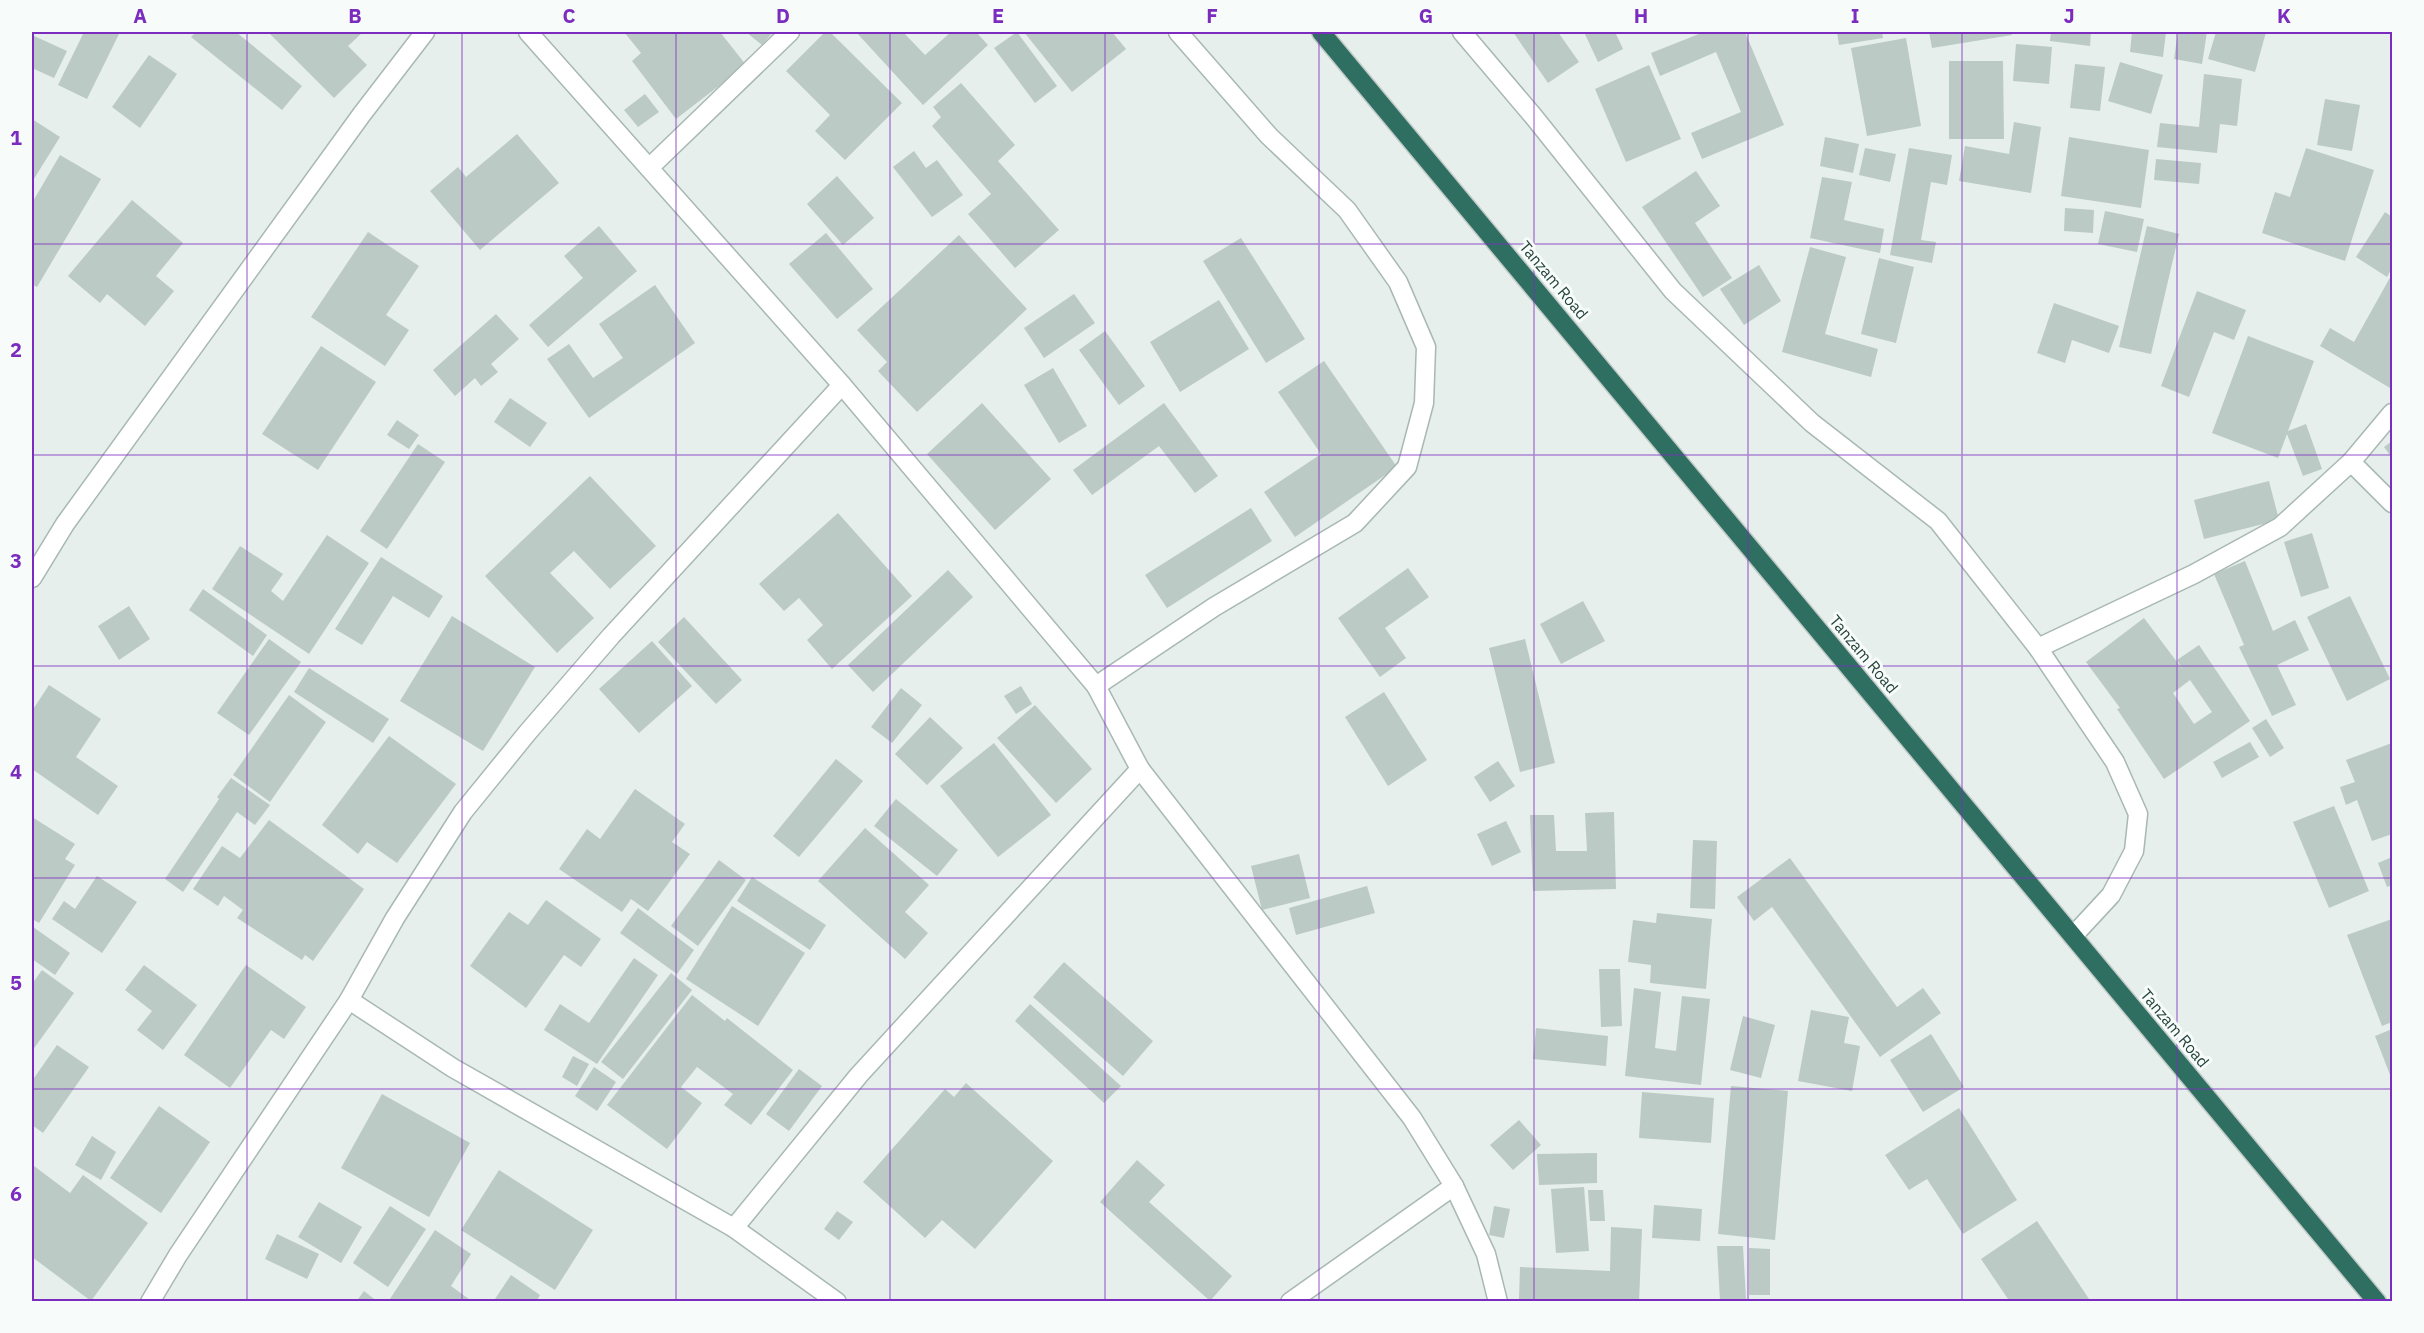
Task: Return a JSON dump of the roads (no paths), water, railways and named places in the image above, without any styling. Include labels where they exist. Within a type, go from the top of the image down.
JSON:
[{"type":"highway","name":"Tanzam Road","points":[[1321,32],[2377,1302]]},
{"type":"street","points":[[32,578],[72,514],[362,114],[425,32]]},
{"type":"street","points":[[528,32],[842,385],[1096,686],[1140,769],[1412,1118],[1454,1186],[1486,1254],[1498,1302]]},
{"type":"street","points":[[649,168],[790,32]]},
{"type":"street","points":[[1096,686],[1214,607],[1355,523],[1407,467],[1424,403],[1426,347],[1398,282],[1347,210],[1269,136],[1178,32]]},
{"type":"street","points":[[1461,32],[1534,117],[1673,291],[1812,423],[1938,521],[2038,648],[2115,762],[2138,814],[2134,850],[2111,895],[2073,936]]},
{"type":"street","points":[[150,1302],[178,1255],[349,999],[395,918],[463,812],[611,636],[842,385]]},
{"type":"street","points":[[2038,648],[2194,574],[2280,527],[2351,462],[2392,413]]},
{"type":"street","points":[[2351,462],[2392,503]]},
{"type":"street","points":[[734,1228],[859,1075],[1140,769]]},
{"type":"street","points":[[349,999],[453,1068],[734,1228],[837,1302]]},
{"type":"street","points":[[1290,1302],[1454,1186]]}]
